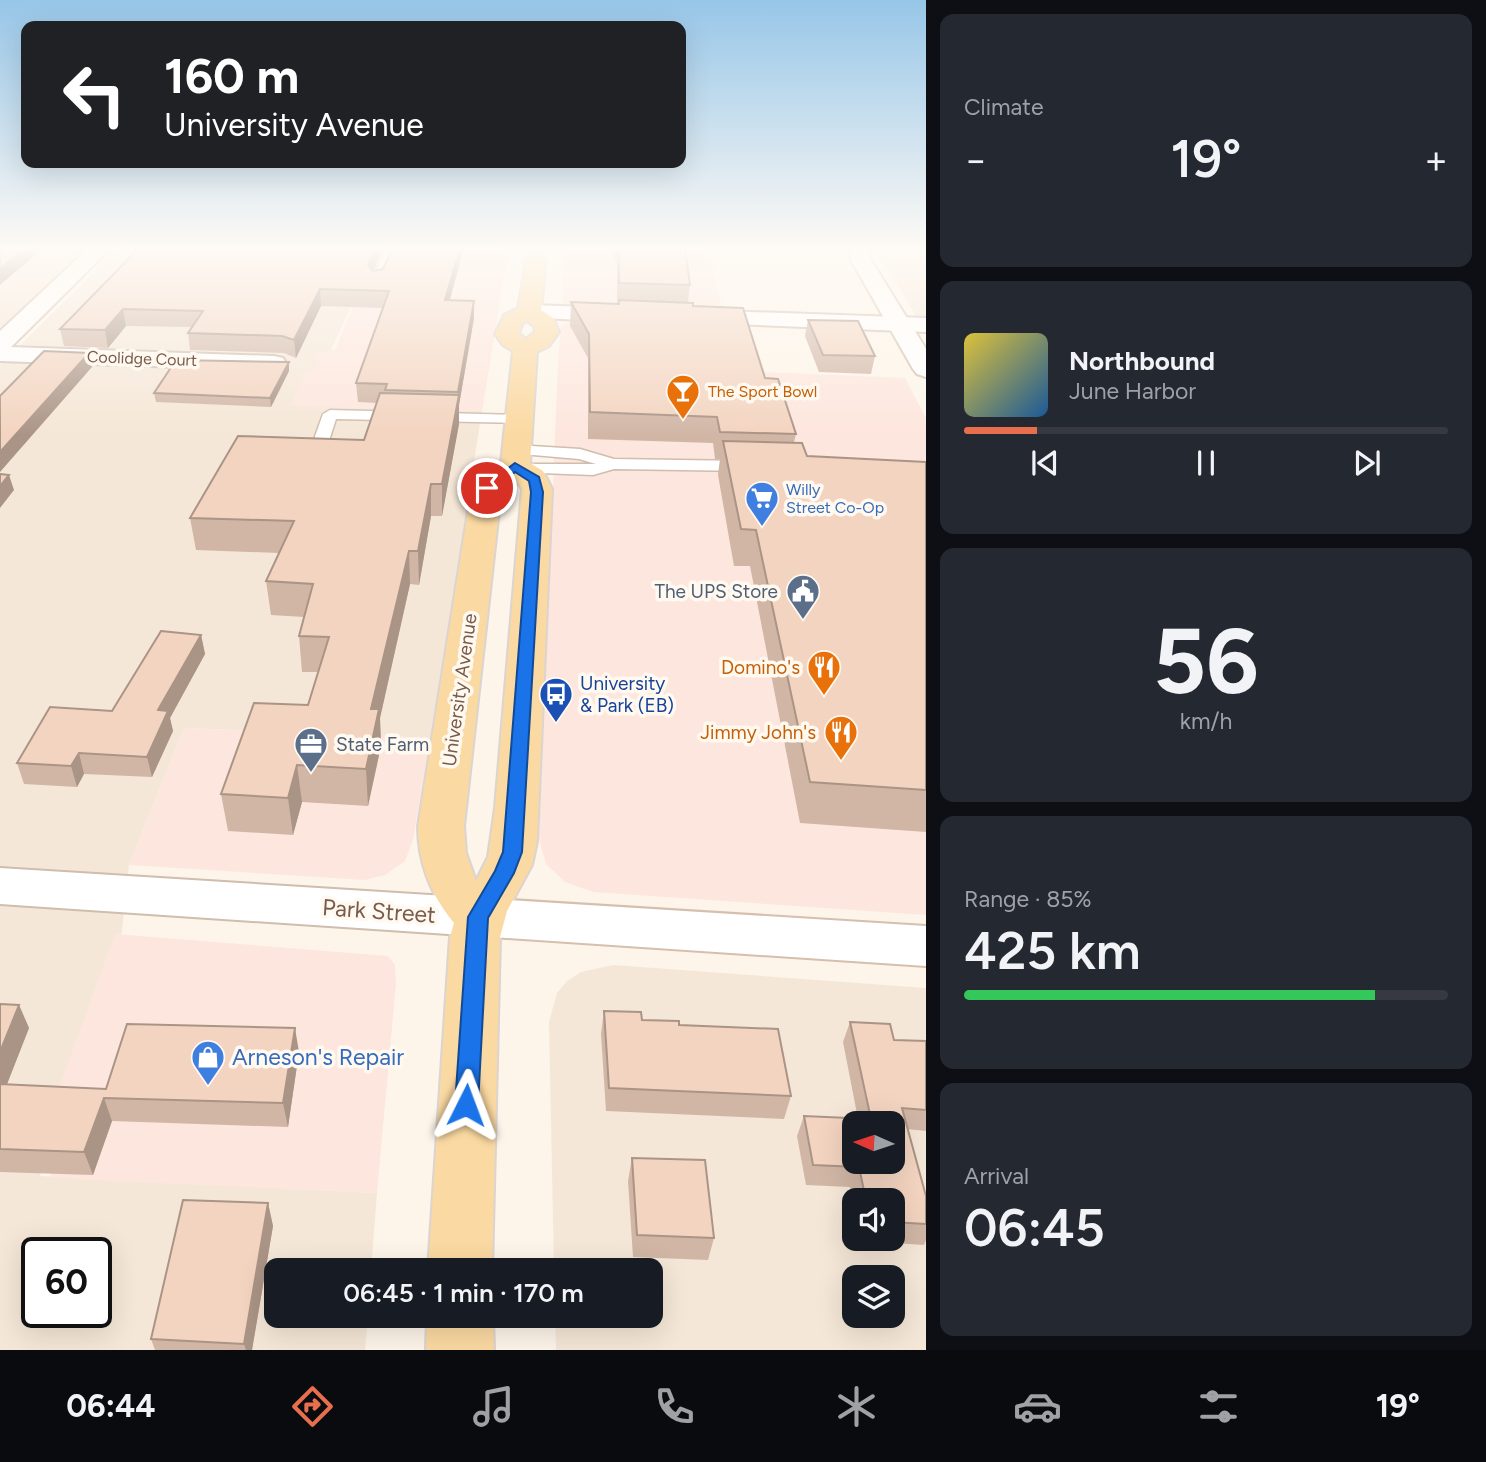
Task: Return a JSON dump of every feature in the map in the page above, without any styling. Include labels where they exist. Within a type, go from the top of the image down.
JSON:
[{"type":"main road","points":[[460,1258],[471,994],[478,917],[509,862],[517,808],[537,489],[516,458],[525,348],[541,341],[547,332],[545,323],[529,312]]},
{"type":"main road","name":"University Avenue","points":[[478,917],[460,896],[446,872],[440,852],[441,826],[486,492],[492,482],[516,458]]},
{"type":"main road","points":[[460,1328],[460,1350]]},
{"type":"street","points":[[0,344],[36,310]]},
{"type":"street","points":[[892,310],[926,369]]},
{"type":"street","points":[[529,312],[639,315]]},
{"type":"street","points":[[677,316],[926,325]]},
{"type":"street","name":"Coolidge Court","points":[[0,354],[284,363]]},
{"type":"street","name":"Park Street","points":[[0,886],[926,946]]},
{"type":"lane","points":[[316,456],[330,414],[519,419]]},
{"type":"lane","points":[[516,458],[593,470],[613,464],[765,467]]},
{"type":"shaded area","points":[[0,310],[36,310],[0,344]]},
{"type":"shaded area","points":[[55,310],[349,310],[315,378],[305,406],[482,411],[430,738],[184,728],[129,865],[122,931],[40,1176],[377,1193],[372,1258],[264,1258],[264,1328],[367,1328],[365,1350],[0,1350],[0,365]]},
{"type":"shaded area","points":[[352,310],[499,310],[482,411],[291,406],[303,375],[317,366],[318,361],[313,356],[323,350],[335,350]]},
{"type":"shaded area","points":[[678,310],[723,310],[723,312]]},
{"type":"shaded area","points":[[912,310],[926,310],[926,332]]},
{"type":"shaded area","points":[[570,322],[761,372],[905,378],[926,418],[926,915],[593,892],[565,882],[546,864],[539,838],[558,363],[561,326]]},
{"type":"shaded area","points":[[184,728],[430,738],[413,840],[405,861],[385,875],[365,880],[129,865]]},
{"type":"shaded area","points":[[115,934],[388,956],[395,965],[396,983],[377,1193],[50,1178],[74,1109],[52,1107]]},
{"type":"shaded area","points":[[613,965],[926,988],[926,1350],[556,1350],[555,1328],[663,1328],[663,1258],[554,1258],[549,1022],[557,993],[567,981],[581,972]]},
{"type":"building","points":[[79,310],[122,310],[105,330],[60,329]]},
{"type":"building","points":[[163,310],[309,310],[294,340],[282,336],[188,333],[203,311]]},
{"type":"building","points":[[382,310],[472,310],[458,392],[385,390],[387,384],[356,383]]},
{"type":"building","points":[[576,310],[744,310],[765,378],[778,379],[796,434],[720,432],[717,417],[590,412],[589,334]]},
{"type":"building","points":[[808,320],[858,321],[875,356],[823,355]]},
{"type":"building","points":[[44,351],[89,353],[0,452],[0,396]]},
{"type":"building","points":[[176,360],[289,362],[270,398],[154,393]]},
{"type":"building","points":[[380,393],[459,395],[442,484],[431,484],[418,551],[409,551],[371,709],[379,709],[366,769],[297,765],[288,798],[221,794],[254,703],[308,705],[329,637],[299,636],[313,584],[266,581],[294,521],[190,518],[238,436],[364,440]]},
{"type":"building","points":[[723,441],[802,443],[807,456],[926,462],[926,790],[810,782],[756,530],[741,529]]},
{"type":"building","points":[[0,474],[9,475],[0,486]]},
{"type":"building","points":[[161,631],[201,635],[158,710],[168,711],[147,757],[79,753],[71,766],[17,763],[50,707],[112,711]]},
{"type":"building","points":[[0,1004],[19,1005],[0,1052]]},
{"type":"building","points":[[604,1011],[641,1012],[642,1020],[679,1021],[679,1025],[778,1029],[791,1096],[609,1088]]},
{"type":"building","points":[[850,1022],[890,1024],[894,1040],[926,1041],[926,1110],[902,1108],[903,1111],[869,1111]]},
{"type":"building","points":[[127,1024],[295,1028],[283,1103],[104,1098],[84,1152],[0,1149],[0,1084],[106,1089]]},
{"type":"building","points":[[804,1116],[842,1118],[842,1166],[813,1165]]},
{"type":"building","points":[[905,1119],[926,1196],[926,1224],[905,1223],[905,1188],[863,1188],[860,1174],[905,1174]]},
{"type":"building","points":[[632,1158],[705,1160],[714,1238],[637,1235]]},
{"type":"building","points":[[183,1200],[268,1203],[244,1344],[151,1339]]},
{"type":"place","name":"The Sport Bowl","points":[[683,421]]},
{"type":"place","name":"Willy Street Co-Op","points":[[762,528]]},
{"type":"place","name":"The UPS Store","points":[[803,621]]},
{"type":"place","name":"Domino's","points":[[824,697]]},
{"type":"place","name":"University & Park (EB)","points":[[556,724]]},
{"type":"place","name":"Jimmy John's","points":[[841,762]]},
{"type":"place","name":"State Farm","points":[[311,774]]},
{"type":"place","name":"Arneson's Repair","points":[[208,1087]]},
{"type":"route","points":[[466,1105],[478,917],[505,873],[512,852],[537,492],[534,480],[515,467],[494,480],[487,488]]}]
